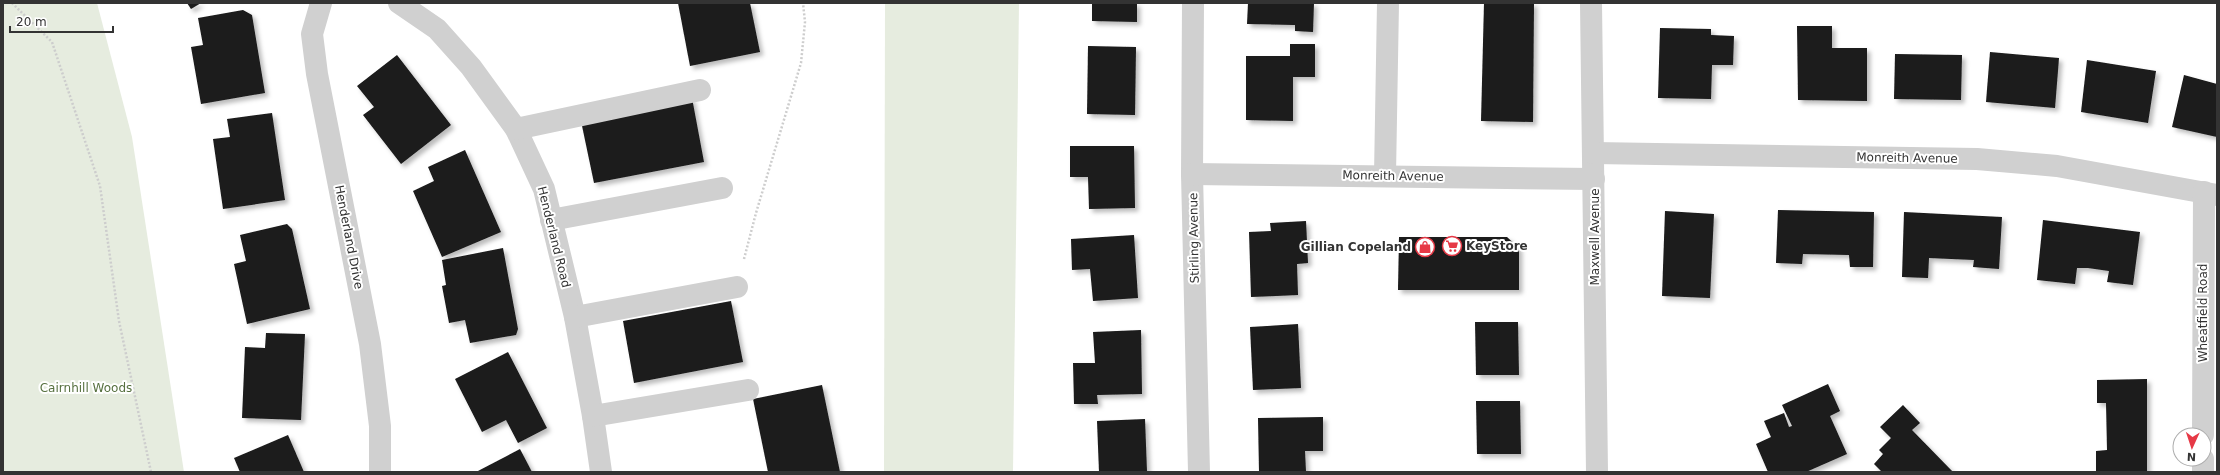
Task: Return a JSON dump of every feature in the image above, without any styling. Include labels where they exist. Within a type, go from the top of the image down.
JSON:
[{"type":"street","name":"Henderland Drive","points":[[321,3],[312,34],[317,74],[370,344],[380,426],[380,472]]},
{"type":"street","name":"Henderland Road","points":[[399,3],[437,29],[471,67],[516,129],[544,189],[575,317],[593,416],[601,472]]},
{"type":"street","name":"Stirling Avenue","points":[[1193,3],[1192,174],[1199,472]]},
{"type":"street","points":[[1385,176],[1388,3]]},
{"type":"street","name":"Maxwell Avenue","points":[[1591,3],[1597,472]]},
{"type":"street","points":[[516,129],[700,90]]},
{"type":"street","name":"Monreith Avenue","points":[[1594,153],[1985,159],[2057,166],[2210,193]]},
{"type":"street","name":"Monreith Avenue","points":[[1192,174],[1594,179]]},
{"type":"street","points":[[551,220],[722,188]]},
{"type":"street","name":"Wheatfield Road","points":[[2203,427],[2210,193]]},
{"type":"street","points":[[575,317],[737,287]]},
{"type":"street","points":[[593,416],[748,390]]},
{"type":"path","points":[[12,3],[52,42],[100,186],[118,321],[150,472]]},
{"type":"path","points":[[737,287],[756,213],[801,63],[804,22],[803,3]]},
{"type":"green space","name":"Cairnhill Woods","points":[[3,3],[97,3],[132,137],[184,472],[3,472]]},
{"type":"green space","points":[[885,3],[1019,3],[1013,472],[884,472]]},
{"type":"building","points":[[187,3],[201,3],[191,9]]},
{"type":"building","points":[[678,3],[750,3],[760,52],[690,66]]},
{"type":"building","points":[[1092,3],[1137,3],[1137,22],[1092,21]]},
{"type":"building","points":[[1248,3],[1314,3],[1313,32],[1295,31],[1295,25],[1247,24]]},
{"type":"building","points":[[1484,3],[1534,3],[1533,122],[1481,121]]},
{"type":"building","points":[[243,10],[252,15],[265,93],[201,104],[191,47],[203,45],[198,18]]},
{"type":"building","points":[[1797,26],[1832,26],[1832,48],[1867,48],[1867,101],[1798,100]]},
{"type":"building","points":[[1660,28],[1711,29],[1711,35],[1734,36],[1733,65],[1712,65],[1711,99],[1658,98]]},
{"type":"building","points":[[1290,44],[1315,44],[1315,77],[1293,77],[1293,121],[1246,120],[1246,56],[1290,56]]},
{"type":"building","points":[[1088,46],[1136,47],[1135,115],[1087,114]]},
{"type":"building","points":[[1990,52],[2059,58],[2055,108],[1986,102]]},
{"type":"building","points":[[1895,54],[1962,55],[1961,100],[1894,99]]},
{"type":"building","points":[[397,55],[451,125],[401,164],[363,115],[374,107],[357,86]]},
{"type":"building","points":[[2087,60],[2156,71],[2148,123],[2081,112]]},
{"type":"building","points":[[2184,75],[2217,84],[2217,137],[2172,127]]},
{"type":"building","points":[[692,98],[704,162],[594,183],[581,121]]},
{"type":"building","points":[[272,113],[285,200],[223,209],[213,139],[230,137],[227,119]]},
{"type":"building","points":[[1070,146],[1134,146],[1135,208],[1089,209],[1088,177],[1070,177]]},
{"type":"building","points":[[465,150],[501,232],[442,257],[413,191],[434,181],[428,167]]},
{"type":"building","points":[[1778,210],[1874,212],[1873,267],[1850,267],[1849,255],[1803,254],[1802,264],[1776,263]]},
{"type":"building","points":[[1665,211],[1714,214],[1710,298],[1662,296]]},
{"type":"building","points":[[1904,212],[2002,217],[1999,269],[1973,267],[1974,260],[1929,258],[1928,278],[1902,277]]},
{"type":"building","points":[[2043,220],[2140,232],[2133,285],[2107,282],[2109,271],[2088,268],[2077,268],[2075,284],[2037,280]]},
{"type":"building","points":[[1306,221],[1308,263],[1297,264],[1298,295],[1251,297],[1249,232],[1271,231],[1270,223]]},
{"type":"building","points":[[287,224],[292,229],[310,309],[247,324],[234,264],[246,261],[240,235]]},
{"type":"building","points":[[1134,235],[1138,298],[1093,301],[1090,269],[1072,270],[1071,239]]},
{"type":"building","points":[[1399,237],[1507,237],[1519,248],[1519,290],[1398,290]]},
{"type":"building","points":[[503,248],[518,329],[516,335],[470,343],[465,320],[449,323],[442,286],[446,285],[442,260]]},
{"type":"building","points":[[731,301],[743,362],[634,383],[623,321]]},
{"type":"building","points":[[1475,322],[1518,322],[1519,375],[1476,375]]},
{"type":"building","points":[[1298,324],[1301,388],[1253,390],[1250,327]]},
{"type":"building","points":[[1141,330],[1142,394],[1097,395],[1098,404],[1074,404],[1073,363],[1095,363],[1093,332]]},
{"type":"building","points":[[266,333],[305,334],[301,420],[242,418],[245,347],[265,348]]},
{"type":"building","points":[[508,352],[547,428],[518,443],[506,420],[482,432],[455,379]]},
{"type":"building","points":[[2147,379],[2147,472],[2096,472],[2096,451],[2107,450],[2106,403],[2097,403],[2097,380]]},
{"type":"building","points":[[1828,384],[1840,411],[1830,416],[1847,454],[1806,472],[1768,472],[1756,444],[1771,437],[1764,421],[1784,413],[1789,427],[1792,426],[1782,405]]},
{"type":"building","points":[[822,385],[840,472],[768,472],[753,399]]},
{"type":"building","points":[[1476,401],[1520,401],[1521,454],[1477,454]]},
{"type":"building","points":[[1903,405],[1920,423],[1912,430],[1953,472],[1882,472],[1874,464],[1883,454],[1879,450],[1891,438],[1880,427]]},
{"type":"building","points":[[1323,417],[1323,451],[1305,451],[1306,472],[1259,472],[1258,418]]},
{"type":"building","points":[[1145,419],[1147,472],[1099,472],[1097,421]]},
{"type":"building","points":[[288,435],[304,472],[240,472],[234,458]]},
{"type":"building","points":[[520,449],[532,472],[476,472]]},
{"type":"place","name":"KeyStore","points":[[1452,246]]},
{"type":"place","name":"Gillian Copeland","points":[[1425,247]]}]
